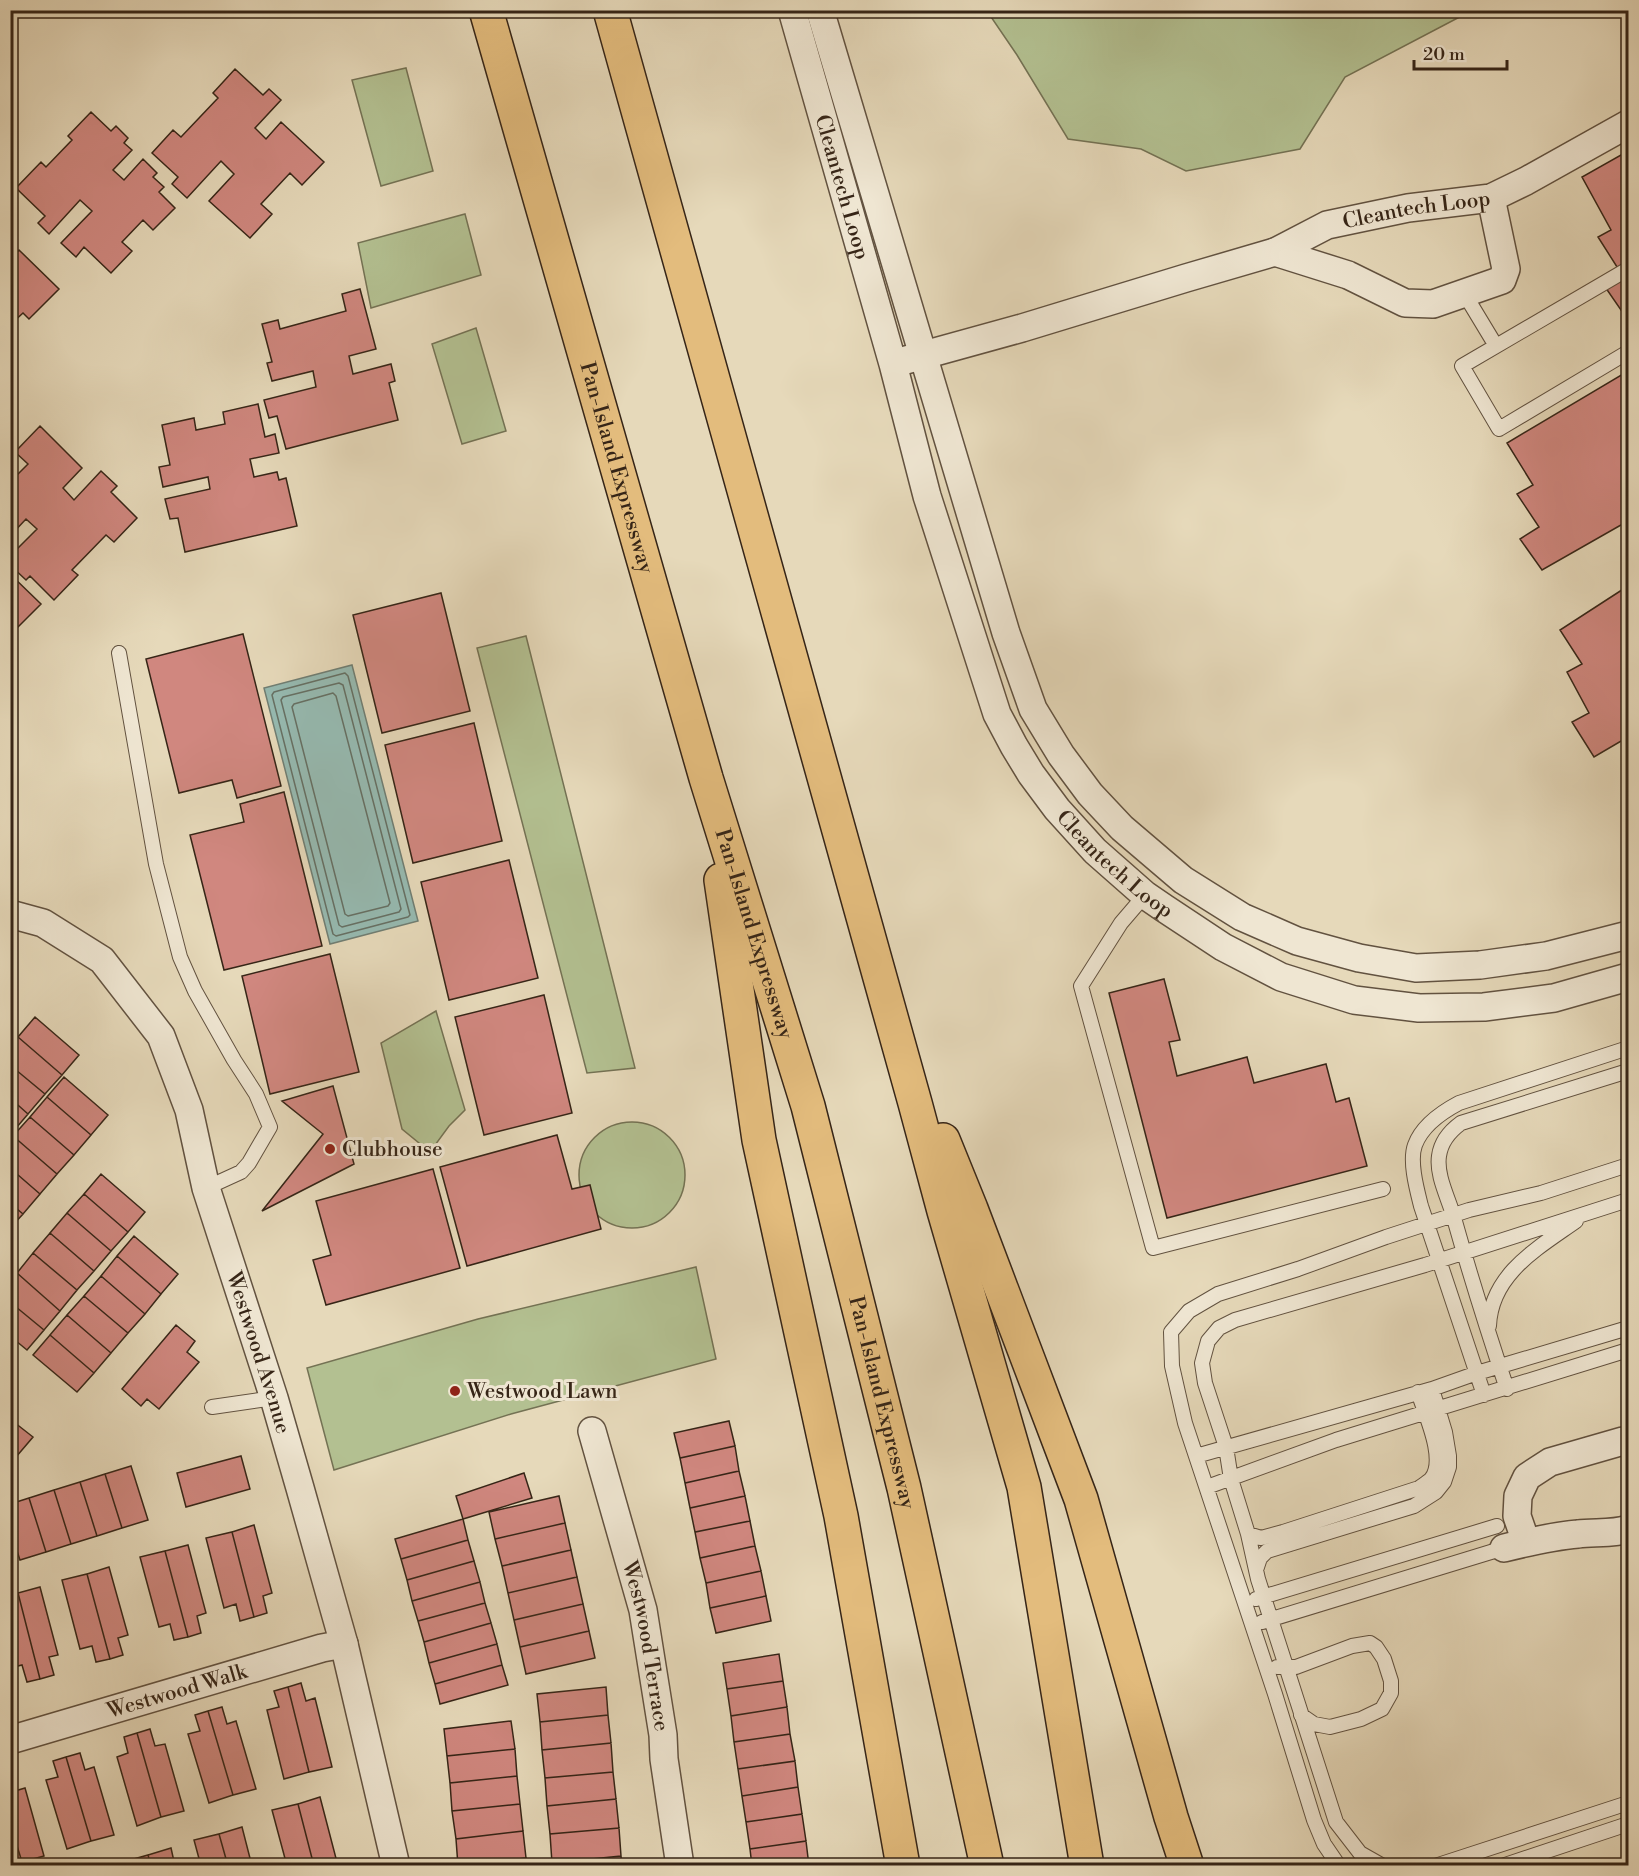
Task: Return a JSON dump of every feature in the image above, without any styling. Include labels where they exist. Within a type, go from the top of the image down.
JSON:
[{"type":"highway","name":"Pan-Island Expressway","points":[[486,10],[706,778],[808,1106],[904,1488],[987,1866]]},
{"type":"highway","points":[[610,10],[944,1211],[1024,1487],[1087,1866]]},
{"type":"highway","points":[[706,778],[759,1140],[841,1516],[903,1866]]},
{"type":"highway","points":[[915,1102],[940,1134],[1081,1498],[1167,1805],[1187,1866]]},
{"type":"street","name":"Cleantech Loop","points":[[792,10],[893,364],[927,496],[997,714],[1020,755],[1057,809],[1095,851],[1145,895],[1223,947],[1281,977],[1354,1000],[1419,1008],[1484,1007],[1554,998],[1629,977]]},
{"type":"street","name":"Cleantech Loop","points":[[820,10],[1005,633],[1033,709],[1061,755],[1090,795],[1122,828],[1183,880],[1242,917],[1297,941],[1359,958],[1416,968],[1480,965],[1546,956],[1629,935]]},
{"type":"street","points":[[1491,198],[1629,124]]},
{"type":"street","name":"Cleantech Loop","points":[[893,364],[1275,252],[1327,225],[1408,208],[1491,198],[1506,269],[1502,280],[1433,304],[1405,303],[1348,275],[1275,252]]},
{"type":"street","name":"Westwood Avenue","points":[[10,914],[43,923],[102,960],[161,1036],[189,1110],[206,1188],[274,1398],[344,1644],[396,1866]]},
{"type":"street","name":"Westwood Terrace","points":[[592,1431],[643,1610],[663,1735],[664,1759],[680,1866]]},
{"type":"street","points":[[1625,1535],[1605,1531],[1573,1534],[1511,1533],[1518,1496],[1527,1477],[1550,1462],[1623,1441],[1629,1443]]},
{"type":"street","name":"Westwood Walk","points":[[10,1740],[322,1648],[344,1644]]},
{"type":"lane","points":[[1629,269],[1462,366],[1499,429],[1629,352]]},
{"type":"lane","points":[[1464,293],[1496,346]]},
{"type":"lane","points":[[119,653],[156,864],[180,957],[195,992],[256,1094],[270,1127],[249,1163],[241,1172],[206,1188]]},
{"type":"lane","points":[[1145,895],[1121,923],[1081,986],[1153,1248],[1383,1189]]},
{"type":"lane","points":[[1484,1395],[1426,1224],[1414,1179],[1414,1146],[1426,1128],[1444,1111],[1459,1103],[1629,1048]]},
{"type":"lane","points":[[1507,1389],[1443,1184],[1438,1158],[1442,1146],[1454,1128],[1461,1123],[1629,1071]]},
{"type":"lane","points":[[1339,1866],[1324,1844],[1314,1820],[1266,1666],[1196,1456],[1172,1366],[1171,1332],[1189,1311],[1218,1294],[1453,1215],[1541,1193],[1629,1165]]},
{"type":"lane","points":[[1383,1866],[1360,1853],[1336,1822],[1264,1597],[1231,1479],[1226,1447],[1205,1383],[1202,1363],[1208,1341],[1219,1328],[1235,1320],[1464,1253],[1629,1200]]},
{"type":"lane","points":[[1489,1337],[1490,1310],[1500,1287],[1518,1264],[1544,1242],[1587,1213]]},
{"type":"lane","points":[[1196,1456],[1263,1439],[1629,1328]]},
{"type":"lane","points":[[1207,1488],[1336,1440],[1629,1350]]},
{"type":"lane","points":[[1256,1570],[1260,1558],[1268,1551],[1414,1506],[1436,1492],[1444,1482],[1449,1467],[1448,1444],[1439,1410],[1425,1390]]},
{"type":"lane","points":[[1248,1534],[1261,1538],[1419,1488],[1431,1479],[1436,1468],[1437,1456],[1425,1413],[1425,1390]]},
{"type":"lane","points":[[212,1407],[274,1398]]},
{"type":"lane","points":[[1245,1602],[1511,1533]]},
{"type":"lane","points":[[1252,1626],[1511,1533]]},
{"type":"lane","points":[[1266,1666],[1285,1667],[1308,1664],[1352,1646],[1370,1643],[1376,1647],[1384,1659],[1391,1681],[1391,1693],[1382,1709],[1360,1719],[1330,1727],[1314,1724],[1301,1715]]},
{"type":"lane","points":[[1435,1866],[1629,1803]]},
{"type":"lane","points":[[1502,1866],[1629,1824]]},
{"type":"green space","points":[[987,11],[1471,11],[1345,77],[1300,149],[1186,171],[1141,149],[1068,139],[1017,55]]},
{"type":"green space","points":[[406,68],[433,171],[381,186],[352,80]]},
{"type":"green space","points":[[465,214],[481,275],[371,308],[358,243]]},
{"type":"green space","points":[[476,328],[506,431],[462,444],[432,344]]},
{"type":"green space","points":[[526,636],[635,1068],[587,1073],[477,648]]},
{"type":"green space","points":[[436,1011],[465,1110],[449,1126],[430,1152],[402,1129],[381,1043]]},
{"type":"green space","points":[[632,1122],[652,1126],[670,1137],[681,1155],[685,1175],[681,1195],[670,1213],[652,1224],[632,1228],[612,1224],[594,1213],[583,1195],[579,1175],[583,1155],[594,1137],[612,1126]]},
{"type":"green space","name":"Westwood Lawn","points":[[696,1267],[716,1359],[511,1414],[334,1470],[307,1368],[478,1319]]},
{"type":"water","points":[[352,665],[418,921],[330,944],[264,688]]},
{"type":"building","points":[[235,69],[263,95],[269,89],[281,100],[255,128],[266,139],[281,122],[324,162],[302,185],[290,173],[261,204],[272,214],[250,238],[209,201],[234,174],[221,161],[187,198],[172,184],[178,177],[152,153],[173,130],[181,137],[218,98],[213,93]]},
{"type":"building","points":[[91,112],[111,131],[116,126],[128,138],[124,143],[132,150],[113,170],[124,180],[143,159],[157,173],[153,177],[164,187],[159,192],[175,208],[153,230],[143,220],[122,242],[132,251],[111,273],[84,247],[76,257],[61,243],[92,211],[80,200],[49,234],[38,223],[45,216],[16,188],[41,162],[46,167],[72,140],[68,136]]},
{"type":"building","points":[[1628,151],[1628,309],[1623,313],[1601,281],[1619,270],[1598,237],[1611,230],[1582,177]]},
{"type":"building","points":[[19,250],[59,289],[29,319],[23,313],[10,325],[10,260]]},
{"type":"building","points":[[360,289],[376,349],[349,356],[353,374],[391,364],[395,381],[389,383],[398,420],[286,449],[277,416],[269,418],[264,400],[316,387],[313,371],[272,381],[267,363],[272,362],[262,324],[278,320],[280,329],[346,311],[342,294]]},
{"type":"building","points":[[1628,371],[1628,521],[1542,570],[1520,539],[1539,527],[1517,494],[1533,485],[1507,443]]},
{"type":"building","points":[[258,404],[265,437],[275,434],[279,453],[250,459],[254,477],[277,472],[279,480],[286,478],[297,526],[185,552],[178,518],[170,519],[165,499],[210,489],[208,477],[163,487],[159,467],[170,465],[162,425],[194,418],[196,430],[225,424],[223,412]]},
{"type":"building","points":[[40,426],[82,468],[63,488],[74,500],[101,471],[117,486],[111,492],[137,518],[114,542],[106,535],[72,570],[78,575],[54,600],[30,576],[26,580],[10,565],[10,556],[37,529],[26,519],[10,536],[10,482],[28,464],[15,452]]},
{"type":"building","points":[[10,574],[41,604],[14,631],[10,627]]},
{"type":"building","points":[[1628,586],[1628,737],[1594,757],[1572,722],[1589,713],[1567,672],[1582,664],[1560,630]]},
{"type":"building","points":[[441,593],[470,711],[382,733],[353,615]]},
{"type":"building","points":[[243,634],[281,786],[237,798],[232,780],[179,793],[146,659]]},
{"type":"building","points":[[474,723],[502,841],[413,863],[385,745]]},
{"type":"building","points":[[284,792],[322,946],[224,970],[190,835],[244,822],[240,804]]},
{"type":"building","points":[[509,860],[538,978],[449,1000],[421,882]]},
{"type":"building","points":[[330,954],[359,1072],[270,1094],[242,976]]},
{"type":"building","points":[[1164,979],[1180,1040],[1169,1042],[1177,1076],[1247,1057],[1254,1083],[1326,1064],[1336,1102],[1349,1098],[1367,1166],[1167,1218],[1109,993]]},
{"type":"building","points":[[544,995],[572,1113],[484,1135],[455,1017]]},
{"type":"building","points":[[35,1017],[79,1055],[62,1075],[18,1037]]},
{"type":"building","points":[[18,1037],[62,1075],[45,1094],[10,1065],[10,1046]]},
{"type":"building","points":[[10,1065],[45,1094],[28,1114],[10,1098]]},
{"type":"building","points":[[64,1077],[108,1115],[91,1135],[47,1097]]},
{"type":"building","name":"Clubhouse","points":[[333,1086],[354,1164],[262,1211],[323,1134],[282,1101]]},
{"type":"building","points":[[47,1097],[91,1135],[74,1155],[30,1117]]},
{"type":"building","points":[[10,1098],[28,1114],[11,1134],[10,1133]]},
{"type":"building","points":[[30,1117],[74,1155],[57,1174],[13,1136]]},
{"type":"building","points":[[557,1135],[572,1189],[590,1185],[601,1229],[467,1266],[440,1167]]},
{"type":"building","points":[[13,1136],[57,1174],[40,1194],[10,1168],[10,1139]]},
{"type":"building","points":[[10,1168],[40,1194],[23,1214],[10,1203]]},
{"type":"building","points":[[433,1169],[460,1268],[326,1305],[313,1260],[331,1255],[316,1201]]},
{"type":"building","points":[[101,1174],[145,1212],[128,1232],[84,1194]]},
{"type":"building","points":[[84,1194],[128,1232],[111,1251],[67,1213]]},
{"type":"building","points":[[10,1203],[23,1214],[10,1228]]},
{"type":"building","points":[[67,1213],[111,1251],[94,1271],[50,1233]]},
{"type":"building","points":[[50,1233],[94,1271],[77,1290],[33,1253]]},
{"type":"building","points":[[134,1236],[178,1274],[161,1294],[117,1256]]},
{"type":"building","points":[[33,1253],[77,1290],[60,1311],[17,1273]]},
{"type":"building","points":[[117,1256],[161,1294],[145,1314],[101,1276]]},
{"type":"building","points":[[17,1273],[60,1311],[44,1330],[10,1302],[10,1280]]},
{"type":"building","points":[[101,1276],[145,1314],[128,1333],[84,1296]]},
{"type":"building","points":[[84,1296],[128,1333],[111,1353],[67,1315]]},
{"type":"building","points":[[10,1302],[44,1330],[27,1350],[10,1336]]},
{"type":"building","points":[[67,1315],[111,1353],[94,1373],[50,1335]]},
{"type":"building","points":[[176,1325],[195,1341],[187,1352],[199,1362],[159,1409],[147,1399],[141,1406],[122,1389]]},
{"type":"building","points":[[50,1335],[94,1373],[77,1392],[33,1355]]},
{"type":"building","points":[[10,1419],[33,1437],[16,1457],[10,1453]]},
{"type":"building","points":[[729,1421],[735,1446],[680,1458],[674,1433]]},
{"type":"building","points":[[735,1446],[739,1471],[685,1483],[680,1458]]},
{"type":"building","points":[[241,1456],[250,1489],[186,1507],[177,1473]]},
{"type":"building","points":[[131,1466],[148,1520],[122,1528],[105,1474]]},
{"type":"building","points":[[739,1471],[745,1496],[690,1508],[685,1483]]},
{"type":"building","points":[[524,1473],[532,1498],[463,1519],[456,1496]]},
{"type":"building","points":[[105,1474],[122,1528],[97,1536],[80,1482]]},
{"type":"building","points":[[80,1482],[97,1536],[71,1544],[54,1490]]},
{"type":"building","points":[[54,1490],[71,1544],[46,1552],[29,1498]]},
{"type":"building","points":[[559,1496],[565,1523],[495,1539],[489,1512]]},
{"type":"building","points":[[745,1496],[750,1521],[695,1532],[690,1508]]},
{"type":"building","points":[[29,1498],[46,1552],[20,1560],[10,1530],[10,1504]]},
{"type":"building","points":[[463,1519],[468,1540],[401,1559],[395,1539]]},
{"type":"building","points":[[750,1521],[755,1546],[700,1558],[695,1532]]},
{"type":"building","points":[[565,1523],[571,1550],[502,1566],[495,1539]]},
{"type":"building","points":[[254,1525],[272,1593],[263,1596],[267,1613],[254,1617],[232,1532]]},
{"type":"building","points":[[232,1532],[254,1617],[240,1621],[236,1604],[224,1608],[206,1538]]},
{"type":"building","points":[[468,1540],[474,1561],[407,1580],[401,1559]]},
{"type":"building","points":[[188,1545],[206,1613],[197,1616],[201,1633],[188,1637],[165,1551]]},
{"type":"building","points":[[755,1546],[761,1571],[706,1583],[700,1558]]},
{"type":"building","points":[[571,1550],[577,1577],[508,1593],[502,1566]]},
{"type":"building","points":[[165,1551],[188,1637],[174,1640],[170,1624],[159,1627],[140,1557]]},
{"type":"building","points":[[474,1561],[480,1582],[412,1601],[407,1580]]},
{"type":"building","points":[[109,1567],[128,1635],[118,1638],[123,1655],[110,1659],[87,1574]]},
{"type":"building","points":[[761,1571],[766,1596],[710,1608],[706,1583]]},
{"type":"building","points":[[87,1574],[110,1659],[96,1662],[92,1646],[80,1649],[62,1580]]},
{"type":"building","points":[[577,1577],[583,1604],[514,1620],[508,1593]]},
{"type":"building","points":[[480,1582],[485,1603],[418,1621],[412,1601]]},
{"type":"building","points":[[40,1587],[58,1655],[49,1657],[54,1675],[40,1679],[18,1593]]},
{"type":"building","points":[[18,1593],[40,1679],[27,1682],[22,1665],[10,1668],[10,1595]]},
{"type":"building","points":[[766,1596],[771,1621],[716,1633],[710,1608]]},
{"type":"building","points":[[485,1603],[491,1623],[424,1642],[418,1621]]},
{"type":"building","points":[[583,1604],[589,1631],[520,1647],[514,1620]]},
{"type":"building","points":[[491,1623],[497,1644],[429,1663],[424,1642]]},
{"type":"building","points":[[589,1631],[595,1658],[526,1674],[520,1647]]},
{"type":"building","points":[[497,1644],[502,1665],[435,1684],[429,1663]]},
{"type":"building","points":[[779,1654],[783,1681],[727,1689],[723,1663]]},
{"type":"building","points":[[502,1665],[508,1685],[440,1704],[435,1684]]},
{"type":"building","points":[[783,1681],[787,1707],[731,1716],[727,1689]]},
{"type":"building","points":[[301,1683],[306,1701],[315,1698],[332,1767],[309,1772],[288,1687]]},
{"type":"building","points":[[288,1687],[309,1772],[284,1779],[267,1710],[279,1707],[274,1691]]},
{"type":"building","points":[[606,1687],[608,1715],[540,1722],[537,1694]]},
{"type":"building","points":[[222,1707],[227,1724],[236,1721],[256,1789],[233,1795],[208,1711]]},
{"type":"building","points":[[787,1707],[790,1734],[734,1742],[731,1716]]},
{"type":"building","points":[[208,1711],[233,1795],[209,1803],[188,1734],[200,1731],[195,1715]]},
{"type":"building","points":[[608,1715],[611,1743],[542,1750],[540,1722]]},
{"type":"building","points":[[511,1721],[515,1749],[447,1756],[444,1729]]},
{"type":"building","points":[[150,1729],[155,1746],[165,1744],[184,1811],[161,1817],[137,1733]]},
{"type":"building","points":[[137,1733],[161,1817],[137,1826],[117,1757],[128,1753],[124,1737]]},
{"type":"building","points":[[790,1734],[795,1761],[738,1769],[734,1742]]},
{"type":"building","points":[[611,1743],[613,1772],[545,1778],[542,1750]]},
{"type":"building","points":[[515,1749],[517,1776],[450,1783],[447,1756]]},
{"type":"building","points":[[80,1753],[85,1770],[94,1767],[114,1835],[91,1841],[66,1757]]},
{"type":"building","points":[[66,1757],[91,1841],[67,1849],[46,1780],[58,1777],[53,1761]]},
{"type":"building","points":[[795,1761],[798,1787],[742,1796],[738,1769]]},
{"type":"building","points":[[613,1772],[616,1799],[547,1806],[545,1778]]},
{"type":"building","points":[[11,1774],[15,1791],[25,1788],[44,1856],[22,1862],[10,1823]]},
{"type":"building","points":[[517,1776],[520,1804],[452,1811],[450,1783]]},
{"type":"building","points":[[798,1787],[802,1814],[746,1822],[742,1796]]},
{"type":"building","points":[[320,1797],[338,1866],[314,1866],[298,1804]]},
{"type":"building","points":[[616,1799],[619,1828],[550,1834],[547,1806]]},
{"type":"building","points":[[298,1804],[314,1866],[287,1866],[272,1810]]},
{"type":"building","points":[[520,1804],[523,1831],[456,1839],[452,1811]]},
{"type":"building","points":[[802,1814],[806,1841],[750,1849],[746,1822]]},
{"type":"building","points":[[10,1823],[22,1862],[12,1866],[10,1866]]},
{"type":"building","points":[[242,1827],[252,1866],[228,1866],[219,1834]]},
{"type":"building","points":[[619,1828],[621,1856],[552,1863],[550,1834]]},
{"type":"building","points":[[523,1831],[526,1858],[458,1866],[456,1839]]},
{"type":"building","points":[[219,1834],[228,1866],[201,1866],[194,1840]]},
{"type":"building","points":[[806,1841],[809,1866],[752,1866],[750,1849]]},
{"type":"building","points":[[171,1848],[175,1866],[151,1866],[148,1855]]},
{"type":"building","points":[[148,1855],[151,1866],[124,1866],[123,1862]]},
{"type":"building","points":[[621,1856],[622,1866],[552,1866],[552,1863]]},
{"type":"building","points":[[526,1858],[526,1866],[464,1866]]},
{"type":"place","name":"Clubhouse","points":[[330,1149]]},
{"type":"place","name":"Westwood Lawn","points":[[455,1391]]}]
